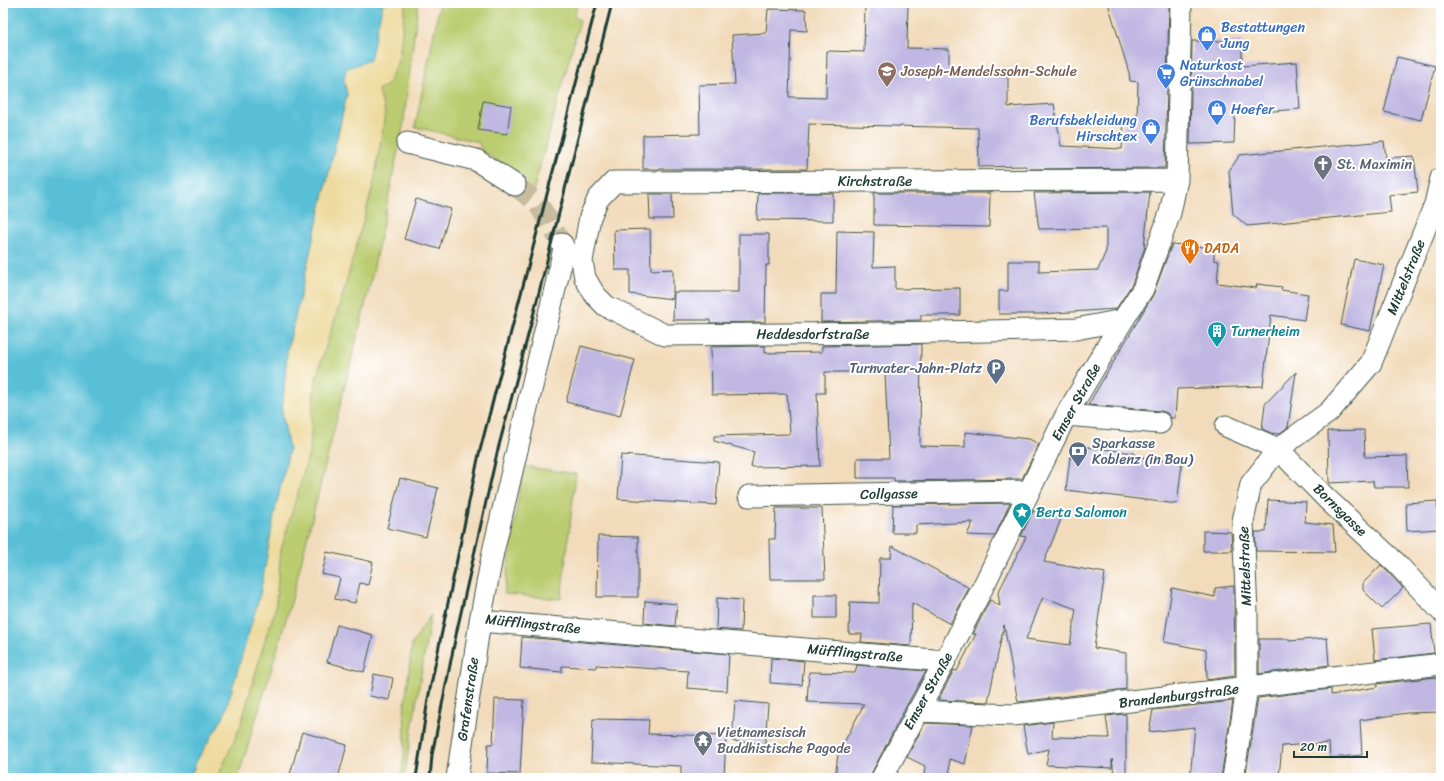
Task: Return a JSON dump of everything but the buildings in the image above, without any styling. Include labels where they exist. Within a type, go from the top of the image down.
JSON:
[{"type":"street","name":"Emser Straße","points":[[882,778],[990,574],[1066,415],[1123,320],[1143,290],[1170,213],[1177,180],[1181,3]]},
{"type":"street","points":[[407,143],[476,160],[515,185]]},
{"type":"street","name":"Mittelstraße","points":[[1233,778],[1247,688],[1247,614],[1243,521],[1251,484],[1278,449],[1329,412],[1371,363],[1435,204],[1441,178]]},
{"type":"street","name":"Kirchstraße","points":[[590,217],[598,199],[614,182],[1177,180]]},
{"type":"street","name":"Heddesdorfstraße","points":[[590,217],[582,262],[585,278],[595,295],[606,306],[665,335],[889,333],[1076,329],[1123,320]]},
{"type":"street","name":"Müfflingstraße","points":[[562,244],[564,248],[558,276],[493,552],[480,620],[945,661]]},
{"type":"street","points":[[1066,415],[1160,422]]},
{"type":"street","name":"Bornsgasse","points":[[1226,426],[1278,449],[1327,499],[1398,564],[1441,611]]},
{"type":"street","name":"Collgasse","points":[[749,496],[1029,492]]},
{"type":"street","name":"Grafenstraße","points":[[457,778],[480,620]]},
{"type":"street","name":"Brandenburgstraße","points":[[917,711],[1013,715],[1441,664]]},
{"type":"green space","points":[[405,3],[418,3],[403,127],[371,281],[292,599],[272,667],[238,778],[219,778],[219,774],[240,727],[267,633],[275,611],[281,550],[291,514],[312,410],[316,377],[344,290],[374,182],[385,113],[378,89],[399,58]]},
{"type":"green space","points":[[440,3],[578,3],[574,17],[580,20],[533,192],[521,176],[482,151],[478,142],[415,127]]},
{"type":"green space","points":[[523,466],[576,474],[561,599],[504,594]]},
{"type":"green space","points":[[431,614],[404,778],[400,778],[404,757],[404,712],[412,644]]},
{"type":"sand","points":[[383,3],[405,3],[399,58],[387,86],[378,89],[385,113],[374,182],[344,290],[316,377],[312,410],[310,450],[281,550],[275,611],[267,633],[240,727],[219,774],[219,778],[190,778],[197,760],[224,716],[289,450],[282,413],[287,352],[347,95],[344,80],[346,69],[382,10]]},
{"type":"water","points":[[3,3],[383,3],[370,60],[346,69],[344,80],[347,94],[287,352],[282,413],[289,450],[274,516],[260,595],[224,716],[197,760],[190,778],[3,778]]},
{"type":"tunnel","points":[[515,185],[539,205],[562,244]]},
{"type":"railway","points":[[416,778],[428,699],[479,454],[597,3]]},
{"type":"railway","points":[[430,778],[432,755],[457,630],[497,453],[612,3]]},
{"type":"place","name":"Bestattungen Jung","points":[[1207,52]]},
{"type":"place","name":"Joseph-Mendelssohn-Schule","points":[[887,88]]},
{"type":"place","name":"Naturkost Grünschnabel","points":[[1166,90]]},
{"type":"place","name":"Hoefer","points":[[1217,126]]},
{"type":"place","name":"Berufsbekleidung Hirschtex","points":[[1151,145]]},
{"type":"place","name":"St. Maximin","points":[[1323,181]]},
{"type":"place","name":"DADA","points":[[1190,265]]},
{"type":"place","name":"Turnerheim","points":[[1217,348]]},
{"type":"place","name":"Turnvater-Jahn-Platz","points":[[996,385]]},
{"type":"place","name":"Sparkasse Koblenz (in Bau)","points":[[1078,468]]},
{"type":"place","name":"Berta Salomon","points":[[1022,529]]},
{"type":"place","name":"Vietnamesisch Buddhistische Pagode","points":[[703,757]]}]
